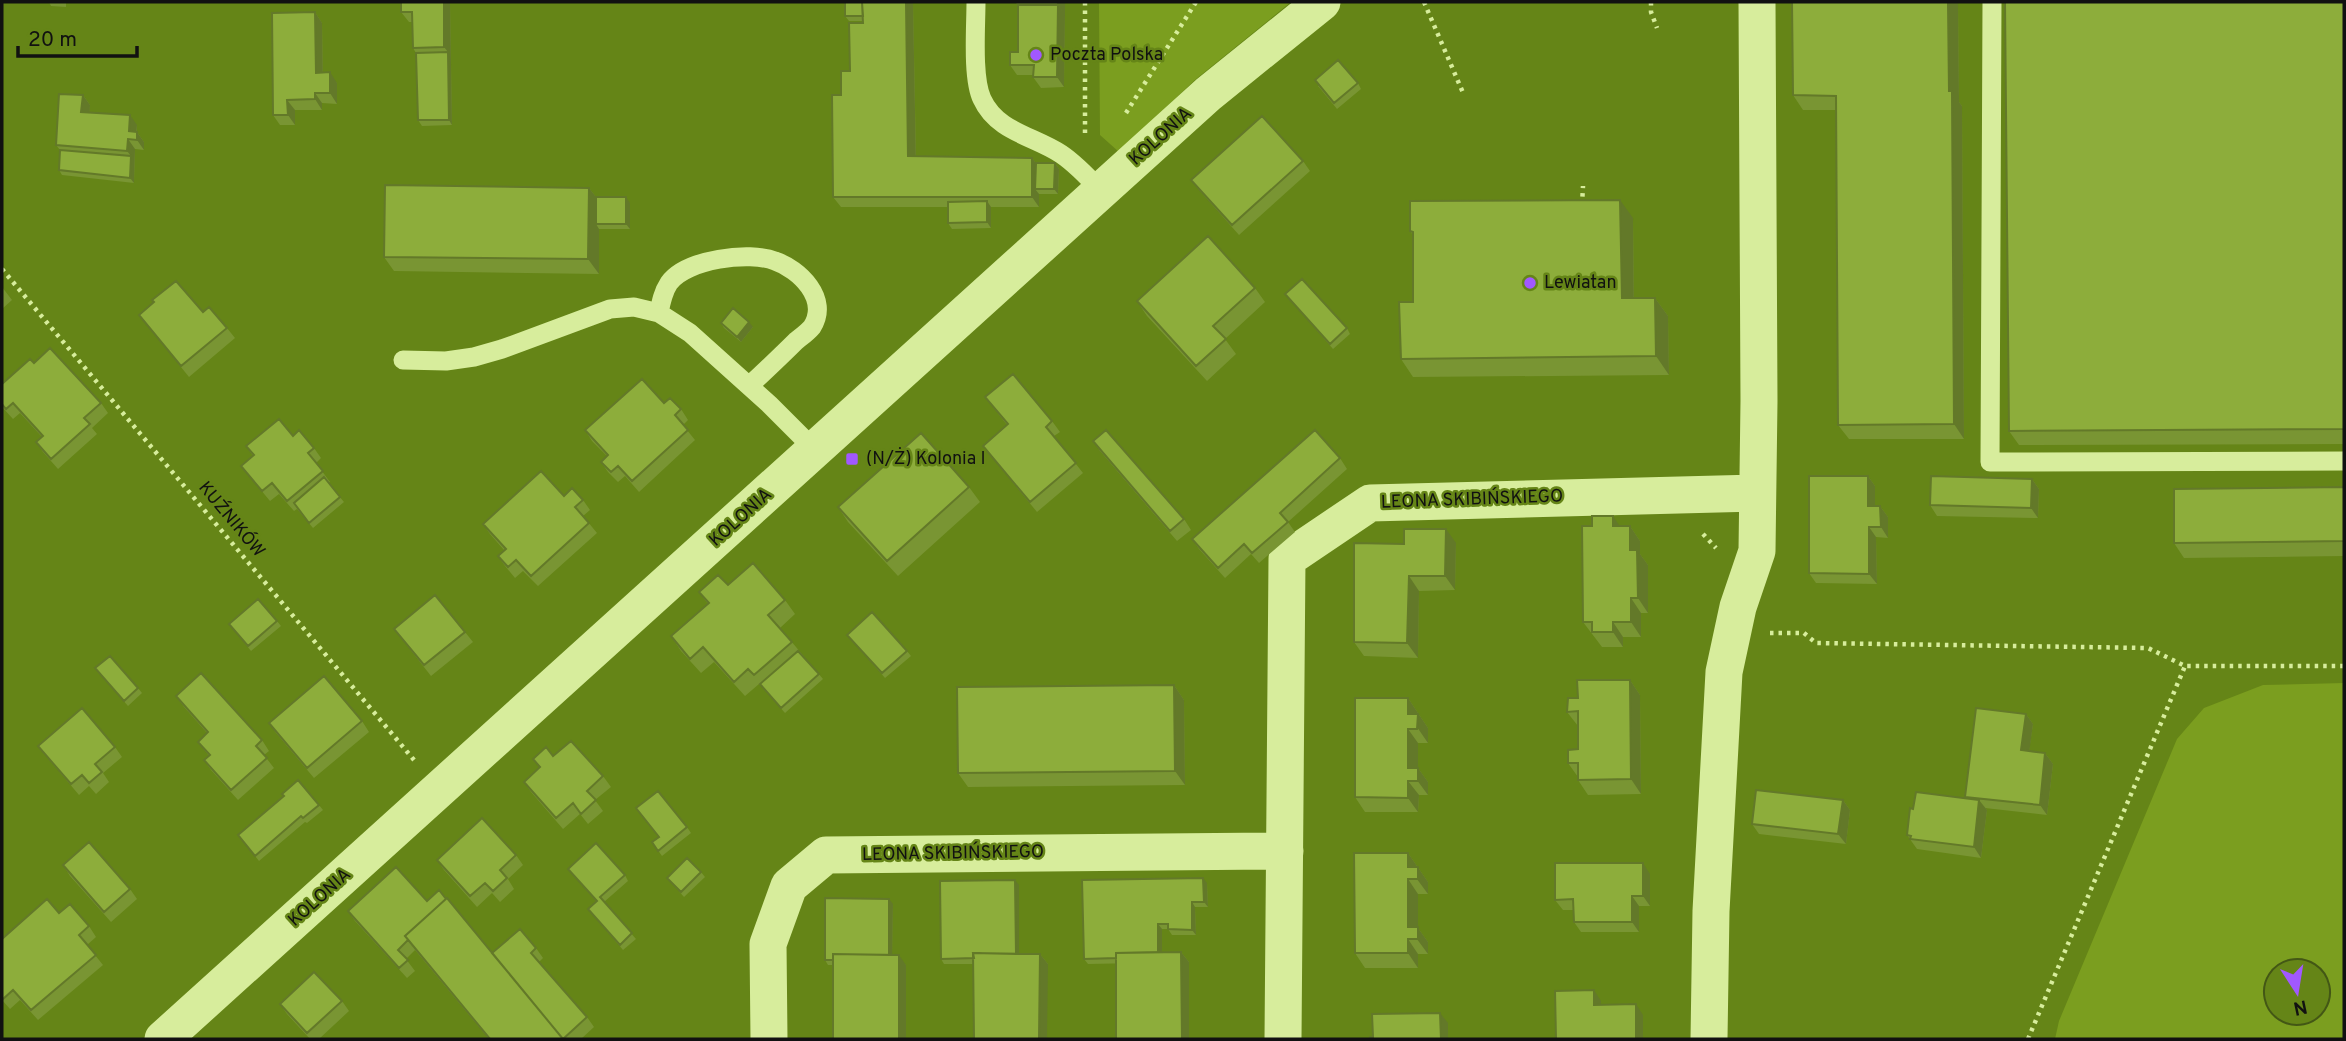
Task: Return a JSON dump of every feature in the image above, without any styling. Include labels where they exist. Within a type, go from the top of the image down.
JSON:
[{"type":"street","name":"KOLONIA","points":[[163,1039],[1209,94],[1322,2]]},
{"type":"street","points":[[1709,1039],[1711,911],[1724,672],[1741,596],[1757,551],[1757,2]]},
{"type":"street","name":"LEONA SKIBIŃSKIEGO","points":[[1283,1039],[1287,559],[1370,503],[1757,493]]},
{"type":"street","name":"LEONA SKIBIŃSKIEGO","points":[[769,1039],[768,944],[789,886],[825,855],[1285,851]]},
{"type":"lane","points":[[976,2],[977,79],[982,99],[994,117],[1015,132],[1061,154],[1101,191]]},
{"type":"lane","points":[[1992,2],[1990,462],[2344,461]]},
{"type":"lane","points":[[659,313],[671,280],[691,267],[746,256],[774,260],[794,270],[816,297],[817,311],[812,326],[750,386]]},
{"type":"lane","points":[[402,360],[446,360],[474,356],[502,349],[610,309],[634,307],[659,313],[690,333],[750,386],[816,451]]},
{"type":"path","points":[[1123,118],[1196,2]]},
{"type":"path","points":[[1424,2],[1464,95]]},
{"type":"path","points":[[1651,2],[1651,12],[1657,28]]},
{"type":"path","points":[[1582,209],[1583,186]]},
{"type":"path","name":"KUŹNIKÓW","points":[[2,269],[440,790]]},
{"type":"path","points":[[1692,495],[1692,512],[1696,526],[1717,549],[1719,555]]},
{"type":"path","points":[[1732,634],[1804,633],[1816,643],[2148,648],[2185,666],[2344,666]]},
{"type":"path","points":[[2028,1039],[2185,666]]},
{"type":"green space","points":[[1099,2],[1291,2],[1196,79],[1119,152],[1100,135]]},
{"type":"green space","points":[[2344,683],[2344,1039],[2055,1039],[2059,1021],[2177,739],[2204,708],[2263,685]]},
{"type":"building","points":[[401,2],[444,2],[444,47],[413,48],[412,12],[401,12]]},
{"type":"building","points":[[845,2],[862,2],[863,16],[845,16]]},
{"type":"building","points":[[862,2],[906,2],[908,156],[1032,158],[1032,197],[833,197],[832,95],[841,95],[841,71],[850,71],[849,23],[863,23]]},
{"type":"building","points":[[1792,2],[1948,2],[1949,91],[1952,91],[1954,424],[1838,425],[1836,96],[1793,95]]},
{"type":"building","points":[[2005,2],[2344,2],[2344,429],[2009,431]]},
{"type":"building","points":[[1018,5],[1058,5],[1057,77],[1033,77],[1034,65],[1010,65],[1010,52],[1018,52]]},
{"type":"building","points":[[315,12],[316,73],[330,72],[330,93],[315,93],[315,99],[287,100],[288,115],[273,115],[272,13]]},
{"type":"building","points":[[448,52],[449,120],[418,120],[416,53]]},
{"type":"building","points":[[1338,60],[1358,83],[1334,103],[1315,80]]},
{"type":"building","points":[[59,94],[83,95],[81,112],[130,115],[129,131],[137,132],[137,140],[128,139],[127,151],[56,145]]},
{"type":"building","points":[[1262,116],[1303,161],[1232,225],[1191,180]]},
{"type":"building","points":[[60,150],[131,156],[130,178],[59,170]]},
{"type":"building","points":[[1036,163],[1055,163],[1054,189],[1035,189]]},
{"type":"building","points":[[385,185],[589,188],[588,259],[384,257]]},
{"type":"building","points":[[596,197],[626,197],[626,224],[596,224]]},
{"type":"building","name":"Lewiatan","points":[[1620,200],[1622,298],[1655,298],[1656,356],[1401,359],[1399,302],[1413,302],[1410,201]]},
{"type":"building","points":[[987,201],[987,222],[948,223],[948,202]]},
{"type":"building","points":[[1208,236],[1255,288],[1213,326],[1226,339],[1196,366],[1137,301]]},
{"type":"building","points":[[1302,279],[1347,328],[1330,344],[1285,294]]},
{"type":"building","points":[[176,281],[203,312],[209,307],[227,328],[181,366],[139,315],[154,302],[152,300]]},
{"type":"building","points":[[733,308],[749,322],[737,337],[721,323]]},
{"type":"building","points":[[50,348],[101,403],[84,418],[90,424],[51,459],[36,442],[43,436],[13,403],[6,409],[2,404],[2,384],[30,359],[34,363]]},
{"type":"building","points":[[1013,374],[1052,421],[1046,427],[1076,463],[1030,502],[983,446],[1008,424],[985,397]]},
{"type":"building","points":[[642,379],[664,403],[670,398],[681,409],[675,415],[688,430],[632,481],[618,466],[611,472],[601,462],[608,455],[585,430]]},
{"type":"building","points":[[279,419],[293,436],[299,430],[314,448],[308,453],[323,471],[287,501],[272,483],[262,491],[241,466],[254,455],[246,446]]},
{"type":"building","points":[[1106,430],[1184,519],[1170,531],[1093,441]]},
{"type":"building","points":[[1315,430],[1340,458],[1280,513],[1288,522],[1252,553],[1244,544],[1218,568],[1192,539]]},
{"type":"building","points":[[921,433],[969,487],[887,561],[838,507]]},
{"type":"building","points":[[541,471],[564,496],[572,488],[583,500],[575,507],[589,523],[531,576],[516,560],[508,567],[498,556],[506,549],[483,524]]},
{"type":"building","points":[[1809,476],[1868,476],[1868,506],[1880,506],[1881,527],[1869,527],[1869,574],[1809,573]]},
{"type":"building","points":[[1931,476],[2032,479],[2031,508],[1930,505]]},
{"type":"building","points":[[324,477],[340,497],[309,523],[294,503]]},
{"type":"building","points":[[2344,487],[2344,541],[2174,543],[2174,489]]},
{"type":"building","points":[[1592,516],[1613,516],[1613,526],[1630,526],[1630,550],[1637,550],[1638,598],[1631,598],[1631,622],[1613,622],[1613,632],[1592,632],[1592,622],[1583,622],[1582,526],[1592,526]]},
{"type":"building","points":[[1404,529],[1446,529],[1445,576],[1409,576],[1407,643],[1354,642],[1354,543],[1404,544]]},
{"type":"building","points":[[753,563],[785,600],[768,615],[792,642],[754,675],[748,669],[734,682],[703,647],[690,659],[671,636],[709,603],[699,592],[718,575],[728,585]]},
{"type":"building","points":[[435,595],[465,632],[424,665],[394,629]]},
{"type":"building","points":[[258,599],[277,621],[248,646],[229,624]]},
{"type":"building","points":[[872,612],[907,651],[882,673],[847,635]]},
{"type":"building","points":[[798,651],[819,674],[781,708],[760,684]]},
{"type":"building","points":[[110,656],[138,688],[124,701],[95,668]]},
{"type":"building","points":[[201,673],[262,740],[256,746],[267,758],[231,790],[204,760],[210,755],[198,742],[208,732],[176,696]]},
{"type":"building","points":[[324,676],[362,721],[307,768],[269,723]]},
{"type":"building","points":[[1577,680],[1630,680],[1631,779],[1578,780],[1578,763],[1568,763],[1568,750],[1578,749],[1578,711],[1567,712],[1568,698],[1578,698]]},
{"type":"building","points":[[1174,685],[1175,771],[958,773],[957,687]]},
{"type":"building","points":[[1355,698],[1408,698],[1408,714],[1418,714],[1417,729],[1408,729],[1408,768],[1418,768],[1418,781],[1408,781],[1408,798],[1355,797]]},
{"type":"building","points":[[82,708],[115,747],[95,764],[102,772],[89,783],[82,775],[71,784],[38,746]]},
{"type":"building","points":[[1976,708],[2026,714],[2021,750],[2045,753],[2040,805],[1965,797]]},
{"type":"building","points":[[571,741],[603,776],[587,791],[596,800],[581,814],[573,803],[556,818],[524,782],[540,767],[533,759],[546,747],[553,756]]},
{"type":"building","points":[[298,780],[319,805],[303,818],[301,816],[255,856],[238,835],[284,796],[282,794]]},
{"type":"building","points":[[1756,790],[1843,800],[1838,834],[1752,824]]},
{"type":"building","points":[[658,791],[687,827],[658,851],[652,842],[659,837],[636,808]]},
{"type":"building","points":[[1916,792],[1979,800],[1974,847],[1910,839],[1911,836],[1907,835],[1910,808],[1913,809]]},
{"type":"building","points":[[482,818],[516,855],[500,870],[507,878],[493,891],[485,883],[470,896],[437,860]]},
{"type":"building","points":[[89,842],[130,889],[104,912],[63,865]]},
{"type":"building","points":[[596,843],[625,875],[600,897],[632,933],[620,945],[588,909],[597,901],[568,869]]},
{"type":"building","points":[[1354,853],[1408,853],[1408,867],[1418,867],[1418,879],[1408,879],[1408,927],[1418,927],[1418,939],[1408,939],[1408,953],[1355,953]]},
{"type":"building","points":[[687,858],[701,872],[681,892],[667,878]]},
{"type":"building","points":[[1555,863],[1643,863],[1643,896],[1632,896],[1632,922],[1574,922],[1573,899],[1555,900]]},
{"type":"building","points":[[396,867],[427,901],[439,890],[446,899],[405,936],[408,940],[398,950],[408,960],[399,968],[348,911]]},
{"type":"building","points":[[1203,878],[1204,902],[1192,902],[1192,930],[1168,929],[1168,924],[1158,924],[1158,952],[1116,953],[1116,958],[1084,959],[1082,880]]},
{"type":"building","points":[[1015,880],[1016,954],[973,953],[974,958],[941,959],[940,881]]},
{"type":"building","points":[[447,898],[563,1039],[490,1039],[405,936]]},
{"type":"building","points":[[825,898],[889,899],[889,955],[833,954],[833,960],[825,960]]},
{"type":"building","points":[[47,899],[59,913],[70,904],[89,926],[79,935],[96,955],[31,1010],[13,990],[2,998],[2,939]]},
{"type":"building","points":[[520,929],[536,948],[531,953],[587,1017],[563,1039],[492,953]]},
{"type":"building","points":[[1181,952],[1182,1039],[1116,1039],[1116,953]]},
{"type":"building","points":[[973,953],[1040,954],[1039,1039],[974,1039]]},
{"type":"building","points":[[833,954],[899,955],[899,1039],[833,1039]]},
{"type":"building","points":[[314,972],[342,1001],[307,1033],[280,1004]]},
{"type":"building","points":[[1594,990],[1594,1005],[1636,1004],[1636,1039],[1556,1039],[1555,991]]},
{"type":"building","points":[[1440,1013],[1441,1039],[1370,1039],[1373,1037],[1372,1014]]},
{"type":"place","name":"Poczta Polska","points":[[1036,55]]},
{"type":"place","name":"Lewiatan","points":[[1530,283]]},
{"type":"place","name":"(N/Ż) Kolonia I","points":[[852,459]]}]
